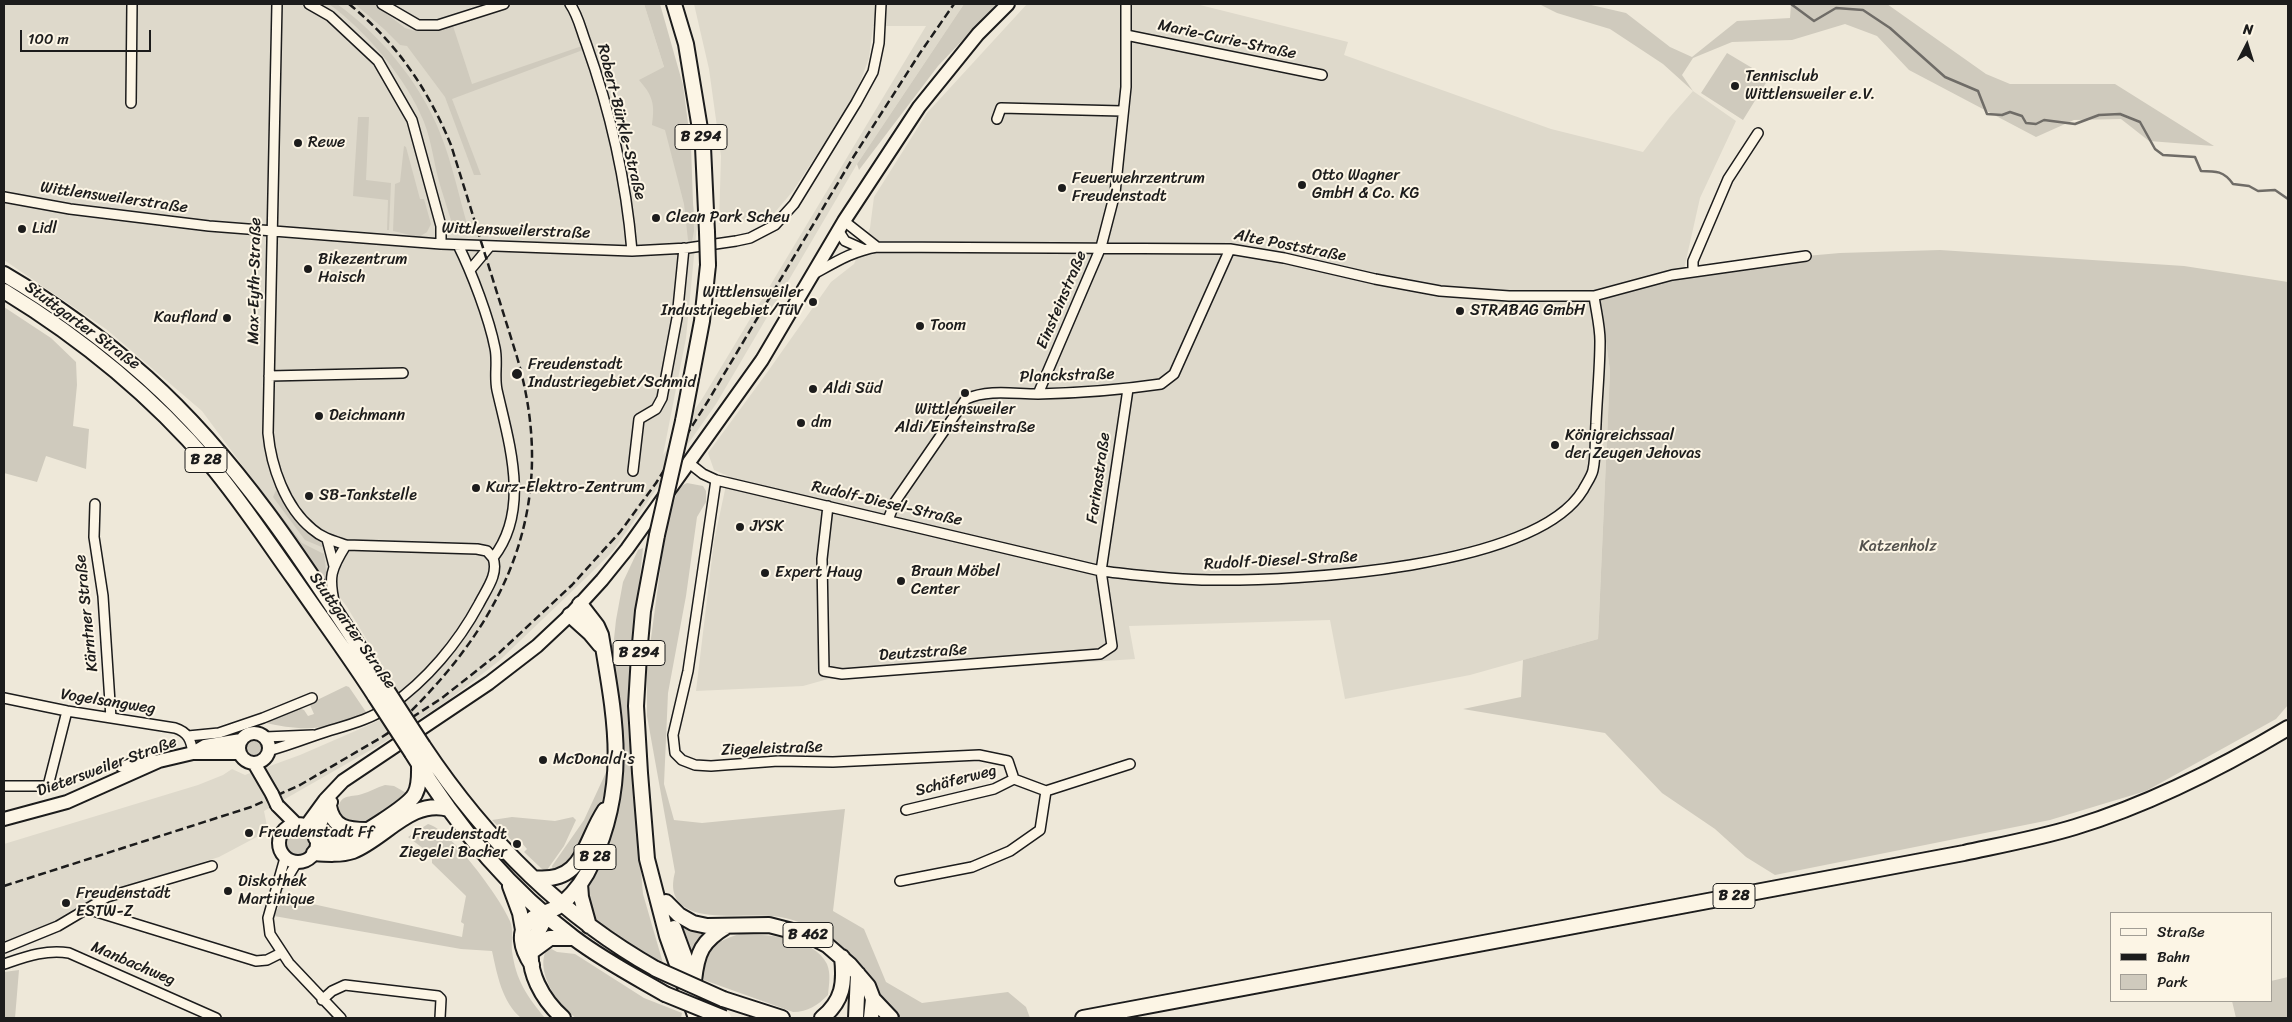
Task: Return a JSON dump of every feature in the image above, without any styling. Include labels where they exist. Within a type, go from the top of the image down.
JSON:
[{"type":"main road","name":"B 294","points":[[674,4],[686,44],[703,147],[708,265],[702,321],[643,611],[636,706],[647,859],[667,936],[689,1003],[696,1018]]},
{"type":"main road","name":"Stuttgarter Straße","points":[[4,274],[38,294],[100,339],[148,379],[191,421],[257,499],[338,615],[380,692],[449,809],[508,881],[574,938],[614,965],[665,994],[724,1018]]},
{"type":"main road","name":"Stuttgarter Straße","points":[[4,291],[39,313],[94,353],[126,379],[186,438],[241,502],[380,692]]},
{"type":"main road","name":"B 28","points":[[562,904],[580,884],[604,838],[610,816],[610,802],[617,752],[608,666],[597,626],[575,610]]},
{"type":"main road","name":"B 28","points":[[1083,1018],[1161,1005],[1945,856],[2048,834],[2112,814],[2162,794],[2205,775],[2288,728]]},
{"type":"main road","name":"Stuttgarter Straße","points":[[418,754],[497,842],[533,878],[589,926],[623,950],[656,969],[722,999],[782,1018]]},
{"type":"main road","points":[[303,830],[330,843],[341,843],[354,839],[410,802],[417,788],[418,754]]},
{"type":"main road","name":"B 28","points":[[533,878],[555,879],[569,872],[582,854],[610,802]]},
{"type":"main road","points":[[329,806],[331,815],[338,825],[348,830],[367,830]]},
{"type":"main road","points":[[314,853],[352,851],[419,810],[437,806],[449,809]]},
{"type":"main road","name":"B 294","points":[[646,829],[666,902],[707,1018]]},
{"type":"main road","points":[[508,881],[520,912],[523,930],[521,942],[524,953],[531,958]]},
{"type":"main road","points":[[580,884],[581,897],[589,926]]},
{"type":"main road","points":[[666,902],[679,915],[693,923],[707,926],[728,926]]},
{"type":"main road","points":[[523,930],[532,918],[545,914],[562,904]]},
{"type":"main road","points":[[545,914],[544,921],[533,941],[531,958],[542,992],[551,1007],[563,1018]]},
{"type":"main road","name":"B 462","points":[[728,926],[769,925],[808,935],[827,945],[842,957],[868,986],[873,999]]},
{"type":"main road","points":[[694,985],[696,964],[700,950],[711,936],[728,926]]},
{"type":"main road","points":[[531,958],[550,938],[574,938]]},
{"type":"main road","points":[[822,1018],[840,1000],[843,987],[842,957]]},
{"type":"main road","points":[[856,1018],[858,974]]},
{"type":"main road","points":[[871,1018],[873,999]]},
{"type":"main road","points":[[873,999],[891,1018]]},
{"type":"main road","points":[[688,1018],[689,1003]]},
{"type":"main road","name":"B 28","points":[[1119,1018],[1161,1005]]},
{"type":"street","points":[[131,103],[132,4]]},
{"type":"street","name":"Max-Eyth-Straße","points":[[277,4],[268,433],[274,466],[296,511],[311,529],[327,540],[346,545],[478,549],[486,551],[494,558]]},
{"type":"street","points":[[308,4],[330,16],[378,61],[412,120],[441,226],[441,244]]},
{"type":"street","points":[[382,4],[418,25],[438,25],[504,4]]},
{"type":"street","name":"Robert-Bürkle-Straße","points":[[570,4],[591,58],[613,136],[624,184],[632,251]]},
{"type":"street","name":"Wittlensweilerstraße","points":[[4,197],[79,210],[209,226],[458,245],[632,251],[684,248],[750,238],[774,225],[794,204],[856,103],[873,72],[880,43],[881,4]]},
{"type":"street","points":[[303,830],[325,800],[344,781],[489,683],[537,646],[575,610],[627,549],[762,360],[841,226],[919,107],[967,47],[1008,4]]},
{"type":"street","name":"Einsteinstraße","points":[[1038,394],[1101,247],[1115,193],[1122,111],[1126,87],[1126,4]]},
{"type":"street","name":"Marie-Curie-Straße","points":[[1126,35],[1322,75]]},
{"type":"street","points":[[997,119],[1001,108],[1122,111]]},
{"type":"street","points":[[1692,272],[1693,261],[1728,179],[1758,133]]},
{"type":"street","points":[[841,226],[877,247]]},
{"type":"street","points":[[841,226],[845,241],[863,249]]},
{"type":"street","points":[[318,734],[262,763],[245,760],[240,753],[241,740],[252,732],[265,737],[318,734],[355,724],[389,707],[422,679],[455,643],[472,617],[493,576],[494,558],[504,544],[510,525],[514,492],[513,461],[511,443],[497,388],[495,349],[470,270],[458,245]]},
{"type":"street","points":[[470,270],[490,246]]},
{"type":"street","name":"Alte Poststraße","points":[[812,275],[843,257],[863,249],[877,247],[1230,249],[1284,258],[1375,279],[1440,291],[1509,296],[1594,296],[1672,275],[1806,256]]},
{"type":"street","points":[[633,472],[639,419],[656,409],[662,398],[677,318],[684,248]]},
{"type":"street","name":"Planckstraße","points":[[888,520],[896,502],[966,399],[977,394],[989,393],[1038,394],[1128,389],[1161,384],[1174,374],[1230,249]]},
{"type":"street","name":"Rudolf-Diesel-Straße","points":[[689,463],[703,474],[716,480],[1101,571],[1159,578],[1258,580],[1334,576],[1394,568],[1459,555],[1508,541],[1540,526],[1563,512],[1582,492],[1593,471],[1600,339],[1594,296]]},
{"type":"street","points":[[269,376],[403,373]]},
{"type":"street","name":"Farinastraße","points":[[1101,571],[1128,389]]},
{"type":"street","name":"Ziegeleistraße","points":[[716,480],[688,672],[673,735],[675,753],[682,760],[695,765],[711,766],[778,761],[833,762],[979,755],[1008,761],[1014,779]]},
{"type":"street","name":"Kärntner Straße","points":[[95,504],[94,537],[103,596],[111,718]]},
{"type":"street","name":"Deutzstraße","points":[[828,506],[822,559],[824,671],[842,674],[1100,654],[1112,646],[1101,571]]},
{"type":"street","points":[[327,540],[334,566]]},
{"type":"street","points":[[338,615],[330,586],[334,566],[346,545]]},
{"type":"street","name":"Vogelsangweg","points":[[4,698],[67,711],[175,728],[183,731],[188,736]]},
{"type":"street","name":"Dietersweiler Straße","points":[[188,736],[219,732],[263,718],[312,698]]},
{"type":"street","points":[[4,786],[48,786],[67,711]]},
{"type":"street","points":[[188,736],[194,753]]},
{"type":"street","points":[[265,737],[262,763],[274,799],[303,830],[314,853],[307,860],[291,860],[280,850],[279,842],[303,830],[329,806],[334,792]]},
{"type":"street","name":"Dietersweiler Straße","points":[[194,753],[205,746],[241,740]]},
{"type":"street","name":"Dietersweiler Straße","points":[[4,819],[67,802],[159,762],[194,753],[240,753]]},
{"type":"street","points":[[120,767],[146,758],[159,762]]},
{"type":"street","points":[[1014,779],[1046,791],[1130,764]]},
{"type":"street","name":"Schäferweg","points":[[906,810],[994,790],[1014,779]]},
{"type":"street","points":[[900,881],[972,866],[1010,851],[1040,830],[1046,791]]},
{"type":"street","points":[[291,860],[279,884],[268,918],[270,934],[281,953],[340,1018]]},
{"type":"street","points":[[4,948],[58,926],[107,897],[212,866]]},
{"type":"street","points":[[87,909],[256,961],[267,960],[281,953]]},
{"type":"street","name":"Manbachweg","points":[[4,964],[35,954],[57,951],[69,953],[216,1018]]},
{"type":"street","points":[[322,1000],[332,991],[345,985],[438,996],[441,999],[440,1018]]},
{"type":"shaded area","points":[[4,4],[644,4],[670,86],[697,225],[686,338],[663,455],[702,399],[926,26],[873,26],[869,58],[855,96],[793,191],[771,217],[719,224],[721,156],[709,69],[694,4],[964,4],[857,164],[716,404],[613,551],[589,575],[499,661],[450,699],[383,743],[264,811],[268,831],[219,857],[102,894],[63,925],[4,941],[4,844],[198,785],[223,775],[232,769],[245,775],[300,755],[382,719],[405,703],[347,607],[202,411],[106,329],[4,260]]},
{"type":"shaded area","points":[[1027,4],[1196,4],[1348,42],[1344,55],[1551,129],[1643,152],[1693,91],[1736,121],[1700,198],[1682,278],[1600,297],[1610,371],[1598,639],[1470,675],[1345,699],[1330,620],[1129,626],[1135,659],[828,679],[803,686],[696,691],[714,541],[728,476],[714,470],[708,453],[831,282],[854,264],[870,228],[874,197],[927,113]]},
{"type":"green space","points":[[329,4],[337,4],[371,33],[402,66],[415,85],[437,125],[445,146],[470,234],[455,233],[440,185],[427,130],[417,106],[407,89],[371,42]]},
{"type":"green space","points":[[355,4],[374,4],[405,28],[415,31],[433,31],[453,26],[472,84],[582,46],[583,50],[452,99],[481,175],[474,175],[445,97],[407,46],[400,45]]},
{"type":"green space","points":[[644,4],[660,4],[683,85],[691,146],[694,231],[692,241],[688,240],[684,204],[665,130],[652,125],[652,101],[639,80],[664,67]]},
{"type":"green space","points":[[964,4],[997,4],[938,66],[859,170],[857,164]]},
{"type":"green space","points":[[1539,4],[1587,4],[1626,13],[1670,47],[1692,57],[1737,21],[1790,18],[1791,4],[1887,4],[1986,74],[2010,84],[2115,84],[2214,146],[2149,141],[2121,119],[2074,120],[2036,137],[1909,70],[1877,36],[1845,24],[1792,40],[1732,42],[1693,58],[1682,75],[1693,91],[1663,64],[1610,29],[1557,13]]},
{"type":"green space","name":"Tennisclub Wittlensweiler e.V.","points":[[1727,53],[1769,78],[1743,120],[1701,93]]},
{"type":"green space","points":[[358,117],[369,117],[366,180],[391,183],[389,230],[387,230],[388,200],[353,196]]},
{"type":"green space","points":[[404,146],[406,147],[420,199],[424,199],[431,224],[427,232],[419,237],[393,231],[395,184],[400,182]]},
{"type":"green space","name":"Katzenholz","points":[[1940,250],[2184,266],[2288,282],[2288,705],[2276,719],[2146,791],[2050,820],[1775,875],[1746,857],[1715,829],[1662,793],[1605,733],[1463,709],[1521,697],[1523,660],[1598,639],[1610,371],[1600,297],[1682,278],[1806,256]]},
{"type":"green space","points":[[4,279],[88,336],[142,381],[191,428],[242,488],[320,597],[318,598],[252,509],[191,436],[4,285]]},
{"type":"green space","points":[[4,307],[51,338],[76,362],[77,385],[73,426],[89,429],[86,469],[46,456],[37,482],[4,473]]},
{"type":"green space","points":[[201,422],[260,488],[302,543],[324,554],[328,588]]},
{"type":"green space","points":[[687,483],[703,486],[706,491],[706,502],[697,517],[686,596],[668,693],[664,784],[674,820],[702,823],[845,809],[833,911],[864,929],[886,982],[922,1003],[1008,992],[1026,1007],[1030,1018],[901,1018],[847,958],[817,932],[800,923],[780,917],[721,916],[699,913],[690,910],[676,898],[673,889],[675,872],[647,716],[647,668],[670,512],[679,487]]},
{"type":"green space","points":[[277,488],[307,533],[324,545],[324,548],[305,540],[273,497]]},
{"type":"green space","points":[[643,548],[633,641],[628,727],[643,894],[663,963],[638,950],[598,922],[589,913],[586,882],[607,839],[615,693],[613,648],[616,620],[623,582],[638,550]]},
{"type":"green space","points":[[346,686],[349,687],[366,712],[339,723],[315,728],[291,727],[262,722],[299,708],[304,710],[308,716],[314,714],[310,705],[313,702]]},
{"type":"green space","points":[[250,739],[258,739],[263,744],[261,755],[250,757],[245,752],[245,744]]},
{"type":"green space","points":[[608,768],[611,768],[600,805],[571,865],[553,870],[552,866],[584,820]]},
{"type":"green space","points":[[385,785],[394,786],[410,795],[380,816],[355,825],[345,826],[338,811],[341,801],[346,797],[365,793]]},
{"type":"green space","points":[[512,817],[555,821],[573,817],[576,820],[564,846],[547,870],[543,870],[524,852],[527,849],[521,842],[516,845],[492,820]]},
{"type":"green space","points":[[428,824],[449,838],[461,851],[486,882],[505,911],[511,925],[512,951],[519,980],[545,1018],[521,1018],[509,1004],[501,987],[492,951],[461,949],[274,916],[280,904],[290,899],[462,937],[464,924],[461,922],[466,896],[432,863],[432,855],[408,837]]},
{"type":"green space","points":[[298,829],[308,833],[312,843],[308,853],[298,857],[288,853],[284,843],[288,833]]},
{"type":"green space","points":[[677,922],[708,932],[689,961]]},
{"type":"green space","points":[[739,934],[775,936],[811,948],[821,955],[827,964],[829,975],[828,995],[812,1007],[803,1011],[793,1012],[704,980],[703,961],[710,949],[722,941]]},
{"type":"green space","points":[[548,947],[557,952],[575,954],[644,998],[682,1013],[681,1018],[576,1018],[555,996],[545,976],[544,956]]},
{"type":"green space","points":[[19,970],[15,1018],[4,1018],[4,972]]},
{"type":"green space","points":[[2288,977],[2288,1018],[2236,1018],[2232,1002],[2272,1002],[2272,981]]},
{"type":"waterway","points":[[1791,4],[1814,21],[1836,8],[1863,10],[1890,28],[1945,77],[1978,91],[1987,114],[2002,115],[2010,112],[2022,116],[2026,123],[2036,124],[2044,120],[2075,124],[2099,115],[2120,114],[2140,122],[2155,149],[2163,155],[2195,157],[2201,171],[2223,174],[2233,184],[2249,186],[2258,191],[2275,190],[2288,199]]},
{"type":"railway","points":[[349,4],[382,34],[396,51],[421,86],[442,124],[451,145],[517,357],[529,410],[532,460],[528,507],[516,553],[498,596],[473,638],[442,677],[406,716]]},
{"type":"railway","points":[[4,886],[251,807],[300,785],[382,737],[442,698],[499,653],[572,585],[620,532],[656,483],[708,401],[854,156],[954,4]]},
{"type":"place","name":"Tennisclub Wittlensweiler e.V.","points":[[1735,86]]},
{"type":"place","name":"Rewe","points":[[298,143]]},
{"type":"place","name":"Otto Wagner GmbH & Co. KG","points":[[1302,185]]},
{"type":"place","name":"Feuerwehrzentrum Freudenstadt","points":[[1062,188]]},
{"type":"place","name":"Clean Park Scheu","points":[[656,218]]},
{"type":"place","name":"Lidl","points":[[22,229]]},
{"type":"place","name":"Bikezentrum Haisch","points":[[308,269]]},
{"type":"place","name":"Wittlensweiler Industriegebiet/TüV","points":[[813,302]]},
{"type":"place","name":"STRABAG GmbH","points":[[1460,311]]},
{"type":"place","name":"Kaufland","points":[[227,318]]},
{"type":"place","name":"Toom","points":[[920,326]]},
{"type":"place","name":"Freudenstadt Industriegebiet/Schmid","points":[[517,374]]},
{"type":"place","name":"Aldi Süd","points":[[813,389]]},
{"type":"place","name":"Wittlensweiler Aldi/Einsteinstraße","points":[[965,393]]},
{"type":"place","name":"Deichmann","points":[[319,416]]},
{"type":"place","name":"dm","points":[[801,423]]},
{"type":"place","name":"Königreichssaal der Zeugen Jehovas","points":[[1555,445]]},
{"type":"place","name":"Kurz-Elektro-Zentrum","points":[[476,488]]},
{"type":"place","name":"SB-Tankstelle","points":[[309,496]]},
{"type":"place","name":"JYSK","points":[[740,527]]},
{"type":"place","name":"Expert Haug","points":[[765,573]]},
{"type":"place","name":"Braun Möbel Center","points":[[901,581]]},
{"type":"place","name":"McDonald's","points":[[543,760]]},
{"type":"place","name":"Freudenstadt Ff","points":[[249,833]]},
{"type":"place","name":"Freudenstadt Ziegelei Bacher","points":[[517,844]]},
{"type":"place","name":"Diskothek Martinique","points":[[228,891]]},
{"type":"place","name":"Freudenstadt ESTW-Z","points":[[66,903]]}]
